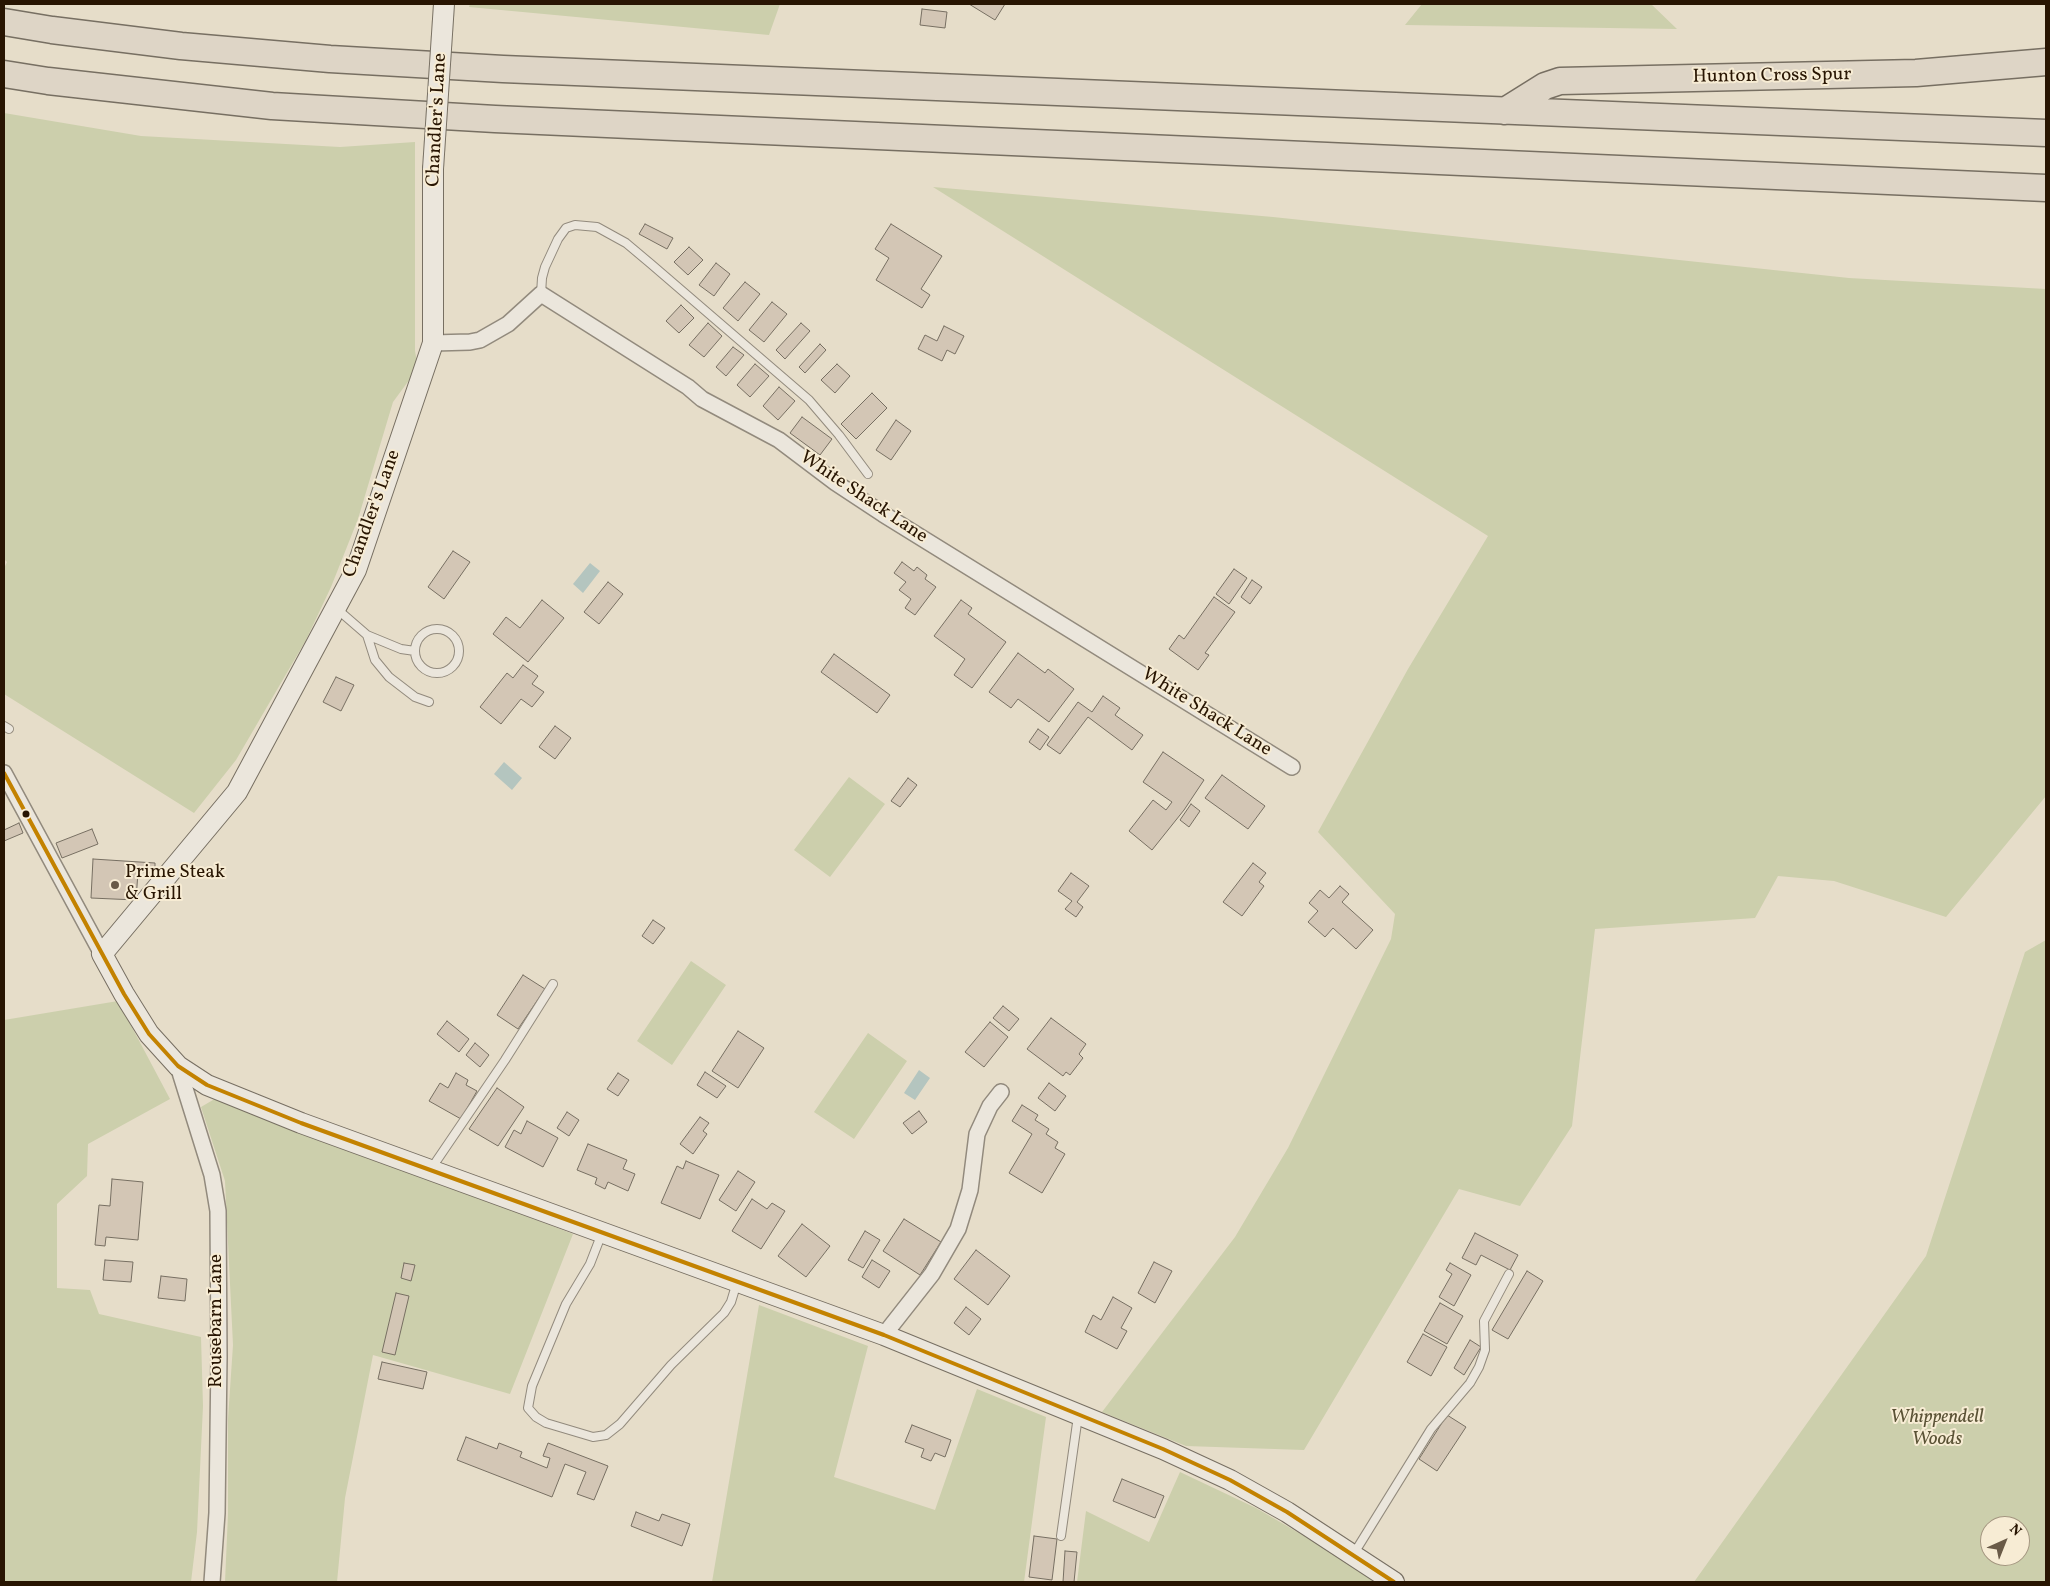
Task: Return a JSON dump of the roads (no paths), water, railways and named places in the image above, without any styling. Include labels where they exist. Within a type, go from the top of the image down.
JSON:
[{"type":"highway","points":[[4,22],[181,46],[503,69],[1505,111],[1722,118],[2046,133]]},
{"type":"highway","name":"Hunton Cross Spur","points":[[1505,111],[1545,86],[1560,81],[1916,73],[2046,62]]},
{"type":"highway","points":[[4,74],[57,82],[272,106],[1417,161],[1674,170],[2046,188]]},
{"type":"street","name":"Chandler's Lane","points":[[102,954],[237,792],[356,570],[433,343],[433,169],[444,4]]},
{"type":"street","points":[[433,343],[480,340],[508,324],[541,294]]},
{"type":"street","name":"White Shack Lane","points":[[541,294],[688,387],[702,399],[779,440],[836,483],[883,514],[1292,767]]},
{"type":"street","points":[[4,773],[124,994],[149,1034],[178,1066],[216,1088],[301,1123],[884,1335],[1163,1449],[1230,1480],[1287,1512],[1394,1582]]},
{"type":"street","name":"Rousebarn Lane","points":[[178,1066],[212,1175],[218,1211],[217,1513],[212,1582]]},
{"type":"street","points":[[884,1335],[932,1274],[958,1229],[970,1190],[977,1134],[990,1106],[1001,1092]]},
{"type":"lane","points":[[541,294],[545,267],[558,238],[566,228],[575,225],[597,227],[626,244],[809,400],[839,435],[868,474]]},
{"type":"lane","points":[[336,608],[367,635],[400,649],[415,651]]},
{"type":"lane","points":[[439,629],[452,635],[459,647],[460,655],[453,668],[447,672],[432,673],[420,665],[415,651],[420,638],[432,630],[439,629]]},
{"type":"lane","points":[[367,635],[375,660],[389,677],[415,697],[429,702]]},
{"type":"lane","points":[[430,1170],[505,1060],[553,984]]},
{"type":"lane","points":[[602,1233],[590,1264],[566,1304],[532,1386],[528,1408],[536,1417],[546,1423],[593,1437],[606,1435],[620,1424],[670,1365],[724,1313],[731,1302],[737,1282]]},
{"type":"lane","points":[[1352,1556],[1431,1429],[1470,1383],[1480,1367],[1485,1350],[1484,1321],[1509,1274]]},
{"type":"lane","points":[[1061,1536],[1078,1414]]},
{"type":"place","name":"Prime Steak & Grill","points":[[115,885]]},
{"type":"park label","name":"Whippendell Woods","points":[[1937,1430]]}]
